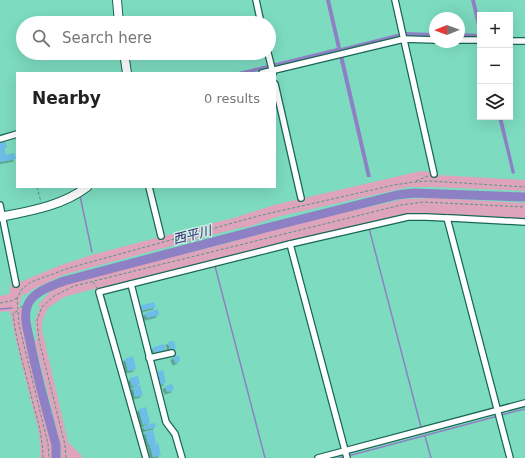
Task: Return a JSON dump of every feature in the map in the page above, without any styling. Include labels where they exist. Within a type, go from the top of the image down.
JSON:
[{"type":"main road","points":[[117,0],[118,16]]},
{"type":"main road","points":[[125,60],[127,72]]},
{"type":"main road","points":[[1,217],[43,208],[64,201],[86,188]]},
{"type":"street","points":[[256,0],[259,16]]},
{"type":"street","points":[[395,0],[434,174]]},
{"type":"street","points":[[269,60],[272,72],[404,39],[429,40]]},
{"type":"street","points":[[465,40],[477,40]]},
{"type":"street","points":[[513,40],[525,41]]},
{"type":"street","points":[[276,88],[301,198]]},
{"type":"street","points":[[0,139],[16,134]]},
{"type":"street","points":[[149,188],[161,236]]},
{"type":"street","points":[[0,205],[1,217],[16,284]]},
{"type":"street","points":[[146,458],[99,292],[290,244],[408,217],[525,222]]},
{"type":"street","points":[[447,218],[510,458]]},
{"type":"street","points":[[290,244],[347,458]]},
{"type":"street","points":[[130,284],[166,422],[175,434],[182,458]]},
{"type":"street","points":[[149,358],[172,353]]},
{"type":"street","points":[[318,458],[525,403]]},
{"type":"path","points":[[414,182],[434,174]]},
{"type":"path","points":[[49,458],[48,444],[19,325],[17,298],[22,289],[31,282],[68,268],[262,215],[394,185],[430,181],[525,187]]},
{"type":"path","points":[[37,188],[43,208]]},
{"type":"path","points":[[66,458],[39,340],[37,320],[42,307],[54,296],[74,286],[401,205],[423,202],[525,207]]},
{"type":"path","points":[[92,282],[99,292]]},
{"type":"path","points":[[0,303],[17,298]]},
{"type":"path","points":[[18,311],[13,313],[15,331],[37,419],[42,445],[42,458]]},
{"type":"shaded area","points":[[326,0],[330,0],[341,48],[405,32],[429,33],[429,36],[405,36],[342,51],[371,177],[367,177],[338,52],[254,72],[238,72],[337,48]]},
{"type":"shaded area","points":[[471,0],[475,0],[478,12],[477,26]]},
{"type":"shaded area","points":[[465,33],[477,34],[477,37],[465,37]]},
{"type":"shaded area","points":[[499,120],[503,120],[515,173],[512,174]]},
{"type":"shaded area","points":[[421,171],[432,172],[438,175],[525,180],[525,191],[409,187],[277,217],[248,227],[239,228],[63,275],[33,289],[25,295],[22,294],[19,307],[22,310],[23,328],[52,444],[52,458],[40,458],[38,428],[19,354],[10,311],[0,312],[0,296],[9,294],[13,278],[18,283],[61,265],[95,254],[237,217],[274,205]]},
{"type":"shaded area","points":[[435,198],[525,203],[525,219],[412,214],[101,289],[93,289],[64,297],[48,308],[42,321],[42,330],[68,442],[81,455],[82,458],[61,458],[61,446],[35,342],[37,340],[35,321],[40,307],[38,305],[51,291],[67,284],[110,272],[220,245],[307,221],[404,199]]},
{"type":"building","points":[[5,141],[7,147],[4,148],[6,155],[14,153],[16,159],[0,162],[0,143]]},
{"type":"building","points":[[154,302],[156,307],[140,311],[139,306]]},
{"type":"building","points":[[158,309],[159,315],[147,318],[145,313]]},
{"type":"building","points":[[174,341],[176,349],[170,350],[168,342]]},
{"type":"building","points":[[164,344],[166,351],[154,354],[153,347]]},
{"type":"building","points":[[179,355],[180,361],[175,363],[173,357]]},
{"type":"building","points":[[133,356],[136,369],[128,371],[125,359]]},
{"type":"building","points":[[163,370],[166,383],[159,385],[156,372]]},
{"type":"building","points":[[138,376],[140,384],[132,386],[130,378]]},
{"type":"building","points":[[172,384],[174,390],[167,392],[165,386]]},
{"type":"building","points":[[140,385],[143,395],[135,397],[133,387]]},
{"type":"building","points":[[146,407],[150,423],[143,425],[139,409]]},
{"type":"building","points":[[155,423],[156,427],[145,430],[144,426]]},
{"type":"building","points":[[153,430],[156,443],[149,445],[145,432]]},
{"type":"building","points":[[158,443],[161,455],[153,457],[150,445]]},
{"type":"waterway","name":"西平川","points":[[56,458],[56,445],[26,321],[26,312],[29,302],[42,290],[64,281],[397,195],[414,193],[525,197]]},
{"type":"waterway","points":[[80,196],[92,252]]},
{"type":"waterway","points":[[369,228],[421,427]]},
{"type":"waterway","points":[[215,266],[265,458]]},
{"type":"waterway","points":[[104,297],[141,432]]},
{"type":"waterway","name":"西平川","points":[[21,307],[27,306]]},
{"type":"waterway","points":[[0,309],[12,308]]},
{"type":"waterway","points":[[501,415],[525,409]]},
{"type":"waterway","points":[[348,456],[498,416]]},
{"type":"waterway","points":[[425,436],[431,458]]},
{"type":"waterway","points":[[339,458],[345,456]]}]
